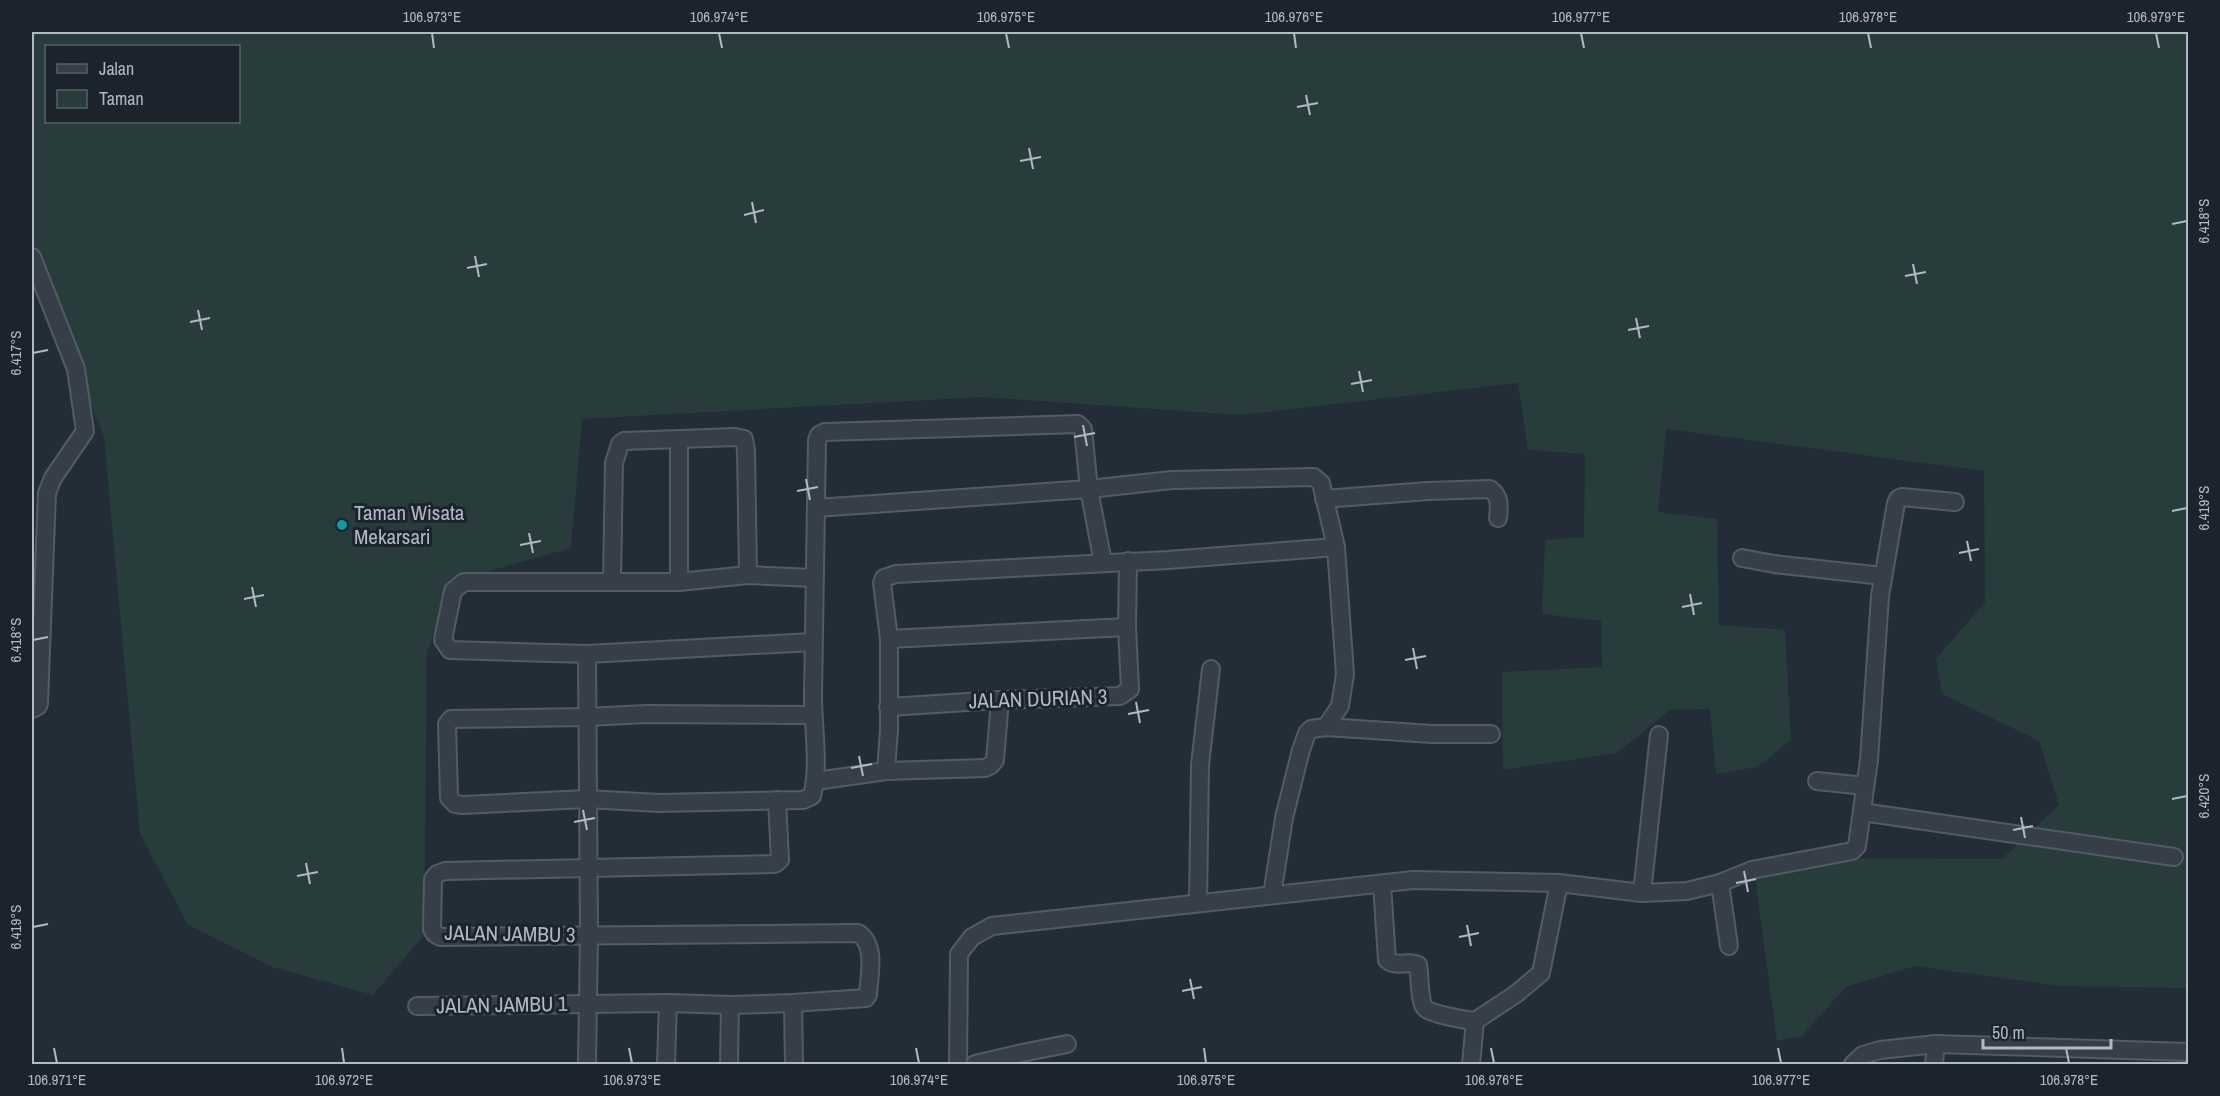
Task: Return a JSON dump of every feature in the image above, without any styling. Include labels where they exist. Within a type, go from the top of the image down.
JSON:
[{"type":"street","points":[[32,257],[76,369],[85,431],[53,478],[48,494],[39,703],[32,709]]},
{"type":"street","points":[[813,715],[646,714],[451,719],[447,724],[449,798],[455,804],[587,799],[659,802],[803,800],[812,796],[816,781],[813,715],[813,578],[817,440],[819,435],[825,432],[1078,423],[1083,429],[1089,489],[1103,562]]},
{"type":"street","points":[[612,581],[614,463],[620,444],[624,441],[735,437],[744,439],[748,576]]},
{"type":"street","points":[[679,439],[679,582]]},
{"type":"street","points":[[816,508],[1089,489],[1172,480],[1311,476],[1319,480],[1336,547],[1346,674],[1340,706],[1326,728]]},
{"type":"street","points":[[1324,499],[1490,489],[1499,499],[1498,519]]},
{"type":"street","points":[[958,1065],[959,954],[972,937],[992,926],[1413,880],[1559,883],[1642,893],[1687,891],[1720,883],[1752,870],[1852,851],[1857,846],[1865,786],[1880,596],[1898,499],[1902,497],[1955,502]]},
{"type":"street","points":[[886,771],[889,639],[882,583],[888,576],[1168,560],[1336,547]]},
{"type":"street","points":[[1742,558],[1774,564],[1883,576]]},
{"type":"street","name":"JALAN DURIAN 3","points":[[888,707],[1120,696],[1126,693],[1130,688],[1127,627],[1128,561]]},
{"type":"street","points":[[813,578],[748,576],[679,582],[464,582],[453,591],[442,640],[450,650],[587,654],[813,642]]},
{"type":"street","points":[[889,639],[1127,627]]},
{"type":"street","points":[[587,654],[589,935],[587,1065]]},
{"type":"street","points":[[1198,903],[1200,765],[1211,669]]},
{"type":"street","points":[[816,781],[886,771],[985,768],[995,760],[1000,700]]},
{"type":"street","points":[[1272,895],[1284,818],[1301,750],[1307,733],[1311,729],[1491,734]]},
{"type":"street","points":[[1642,893],[1659,735]]},
{"type":"street","points":[[1817,780],[1865,786]]},
{"type":"street","points":[[588,867],[775,864],[780,860],[777,800]]},
{"type":"street","points":[[1862,812],[2174,857]]},
{"type":"street","name":"JALAN JAMBU 3","points":[[588,867],[446,870],[437,874],[433,879],[432,929],[440,937],[858,933],[866,938],[870,947],[868,996],[861,999],[793,1003]]},
{"type":"street","points":[[1382,884],[1387,960],[1400,965],[1413,963],[1418,965],[1423,1005],[1428,1011],[1475,1021],[1516,994],[1541,973],[1559,883]]},
{"type":"street","points":[[1720,883],[1729,946]]},
{"type":"street","points":[[666,1065],[668,1003]]},
{"type":"street","points":[[793,1003],[794,1065]]},
{"type":"street","name":"JALAN JAMBU 1","points":[[417,1006],[793,1003]]},
{"type":"street","points":[[729,1065],[730,1005]]},
{"type":"street","points":[[1471,1065],[1475,1021]]},
{"type":"street","points":[[975,1065],[1067,1044]]},
{"type":"street","points":[[1934,1065],[1936,1044]]},
{"type":"street","points":[[1859,1061],[1880,1050],[1936,1044],[2025,1048],[2100,1057],[2188,1052]]},
{"type":"street","points":[[2022,1065],[2025,1048]]},
{"type":"green space","name":"Taman Wisata Mekarsari","points":[[32,32],[2188,32],[2188,988],[2060,986],[1915,966],[1846,987],[1802,1036],[1777,1041],[1754,871],[1779,858],[2002,859],[2059,805],[2039,741],[1942,694],[1936,659],[1985,602],[1984,471],[1666,429],[1658,512],[1717,519],[1719,625],[1785,630],[1791,740],[1757,767],[1716,774],[1710,709],[1670,710],[1617,753],[1503,770],[1502,672],[1602,667],[1601,621],[1542,614],[1545,540],[1584,537],[1585,454],[1528,450],[1518,383],[1239,415],[983,397],[582,419],[571,548],[454,581],[427,652],[424,935],[373,995],[272,967],[188,925],[140,834],[104,437],[32,258]]},
{"type":"place","name":"Taman Wisata Mekarsari","points":[[342,525]]}]
